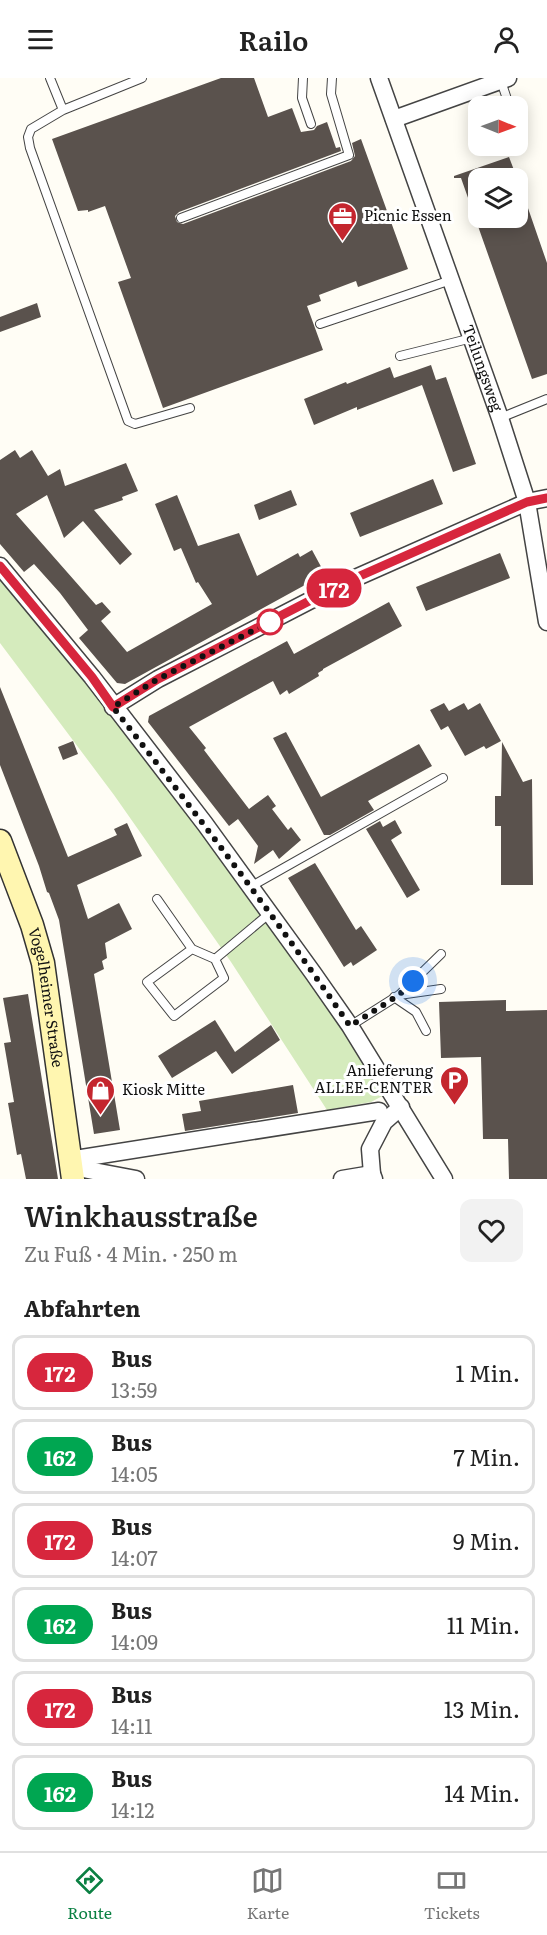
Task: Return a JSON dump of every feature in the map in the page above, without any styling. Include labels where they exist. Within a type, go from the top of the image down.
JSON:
[{"type":"main road","name":"Vogelheimer Straße","points":[[0,841],[32,925],[43,963],[75,1169]]},
{"type":"street","name":"Teilungsweg","points":[[379,78],[500,418],[527,502],[547,615]]},
{"type":"street","points":[[394,119],[505,79]]},
{"type":"street","points":[[113,707],[158,679],[344,583],[527,502],[547,498]]},
{"type":"street","points":[[0,566],[92,677],[270,913],[350,1026],[444,1179]]},
{"type":"street","points":[[342,1179],[373,1177],[370,1149],[384,1122],[400,1107]]},
{"type":"street","points":[[75,1169],[379,1111]]},
{"type":"street","points":[[75,1169],[136,1179]]},
{"type":"lane","points":[[50,78],[63,110]]},
{"type":"lane","points":[[142,78],[63,110],[31,129],[28,137],[128,421],[135,424],[190,408]]},
{"type":"lane","points":[[303,78],[302,98],[311,124]]},
{"type":"lane","points":[[181,218],[349,155],[331,94],[332,78]]},
{"type":"lane","points":[[505,79],[507,96]]},
{"type":"lane","points":[[320,324],[451,280]]},
{"type":"lane","points":[[400,356],[472,338]]},
{"type":"lane","points":[[500,418],[547,399]]},
{"type":"lane","points":[[250,887],[443,778]]},
{"type":"lane","points":[[157,899],[192,949],[215,959],[224,978],[174,1016],[147,982],[192,949]]},
{"type":"lane","points":[[215,959],[270,913]]},
{"type":"lane","points":[[350,1026],[397,996],[441,954]]},
{"type":"lane","points":[[397,996],[441,989]]},
{"type":"lane","points":[[397,996],[416,1012],[426,1031]]},
{"type":"green space","points":[[0,568],[91,678],[390,1092],[371,1102],[327,1110],[231,962],[189,902],[114,795],[0,643]]},
{"type":"building","points":[[221,78],[254,78],[268,117],[292,108],[301,132],[314,130],[317,126],[327,122],[336,148],[340,147],[341,151],[179,212],[175,216],[177,222],[183,224],[351,161],[355,156],[352,143],[361,139],[408,269],[358,287],[356,281],[319,295],[321,301],[307,306],[323,350],[163,408],[118,282],[131,278],[105,206],[88,212],[88,210],[78,211],[52,139]]},
{"type":"building","points":[[509,157],[513,168],[477,168]]},
{"type":"building","points":[[468,171],[468,198],[461,178],[454,178]]},
{"type":"building","points":[[528,208],[547,263],[547,374],[532,379],[479,228],[528,228]]},
{"type":"building","points":[[37,303],[41,317],[0,332],[0,317]]},
{"type":"building","points":[[431,365],[436,380],[446,377],[476,464],[453,472],[422,385],[357,410],[357,407],[314,425],[304,399],[390,367],[394,378]]},
{"type":"building","points":[[15,450],[20,458],[32,450],[48,476],[60,469],[65,486],[126,463],[138,491],[122,497],[123,500],[94,510],[132,554],[120,565],[83,521],[64,538],[47,495],[16,514],[96,605],[102,602],[111,612],[101,621],[127,652],[212,604],[198,582],[196,583],[181,548],[174,551],[155,504],[177,495],[198,546],[239,533],[257,576],[298,553],[300,557],[312,550],[325,574],[125,684],[117,683],[79,638],[88,630],[60,593],[34,564],[24,572],[0,544],[0,460]]},
{"type":"building","points":[[433,479],[443,504],[360,537],[350,513]]},
{"type":"building","points":[[291,490],[297,505],[259,520],[254,505]]},
{"type":"building","points":[[500,553],[510,578],[426,611],[416,587]]},
{"type":"building","points":[[389,602],[402,626],[323,669],[318,673],[319,676],[289,694],[287,690],[280,695],[273,681],[189,727],[249,809],[268,795],[276,806],[272,809],[288,830],[291,827],[301,840],[279,859],[273,850],[254,864],[258,846],[238,819],[229,826],[148,722],[149,716],[287,641],[294,654]]},
{"type":"building","points":[[0,687],[68,857],[117,835],[114,829],[127,823],[142,856],[77,885],[88,919],[119,903],[132,929],[105,943],[107,958],[102,961],[104,969],[94,974],[120,1130],[94,1134],[59,920],[0,765]]},
{"type":"building","points":[[444,703],[449,711],[464,703],[468,710],[480,703],[501,741],[486,749],[484,746],[465,756],[448,726],[441,730],[430,710]]},
{"type":"building","points":[[286,732],[321,797],[419,744],[432,766],[368,801],[374,810],[330,835],[324,835],[273,738]]},
{"type":"building","points":[[73,741],[78,754],[63,760],[58,747]]},
{"type":"building","points":[[502,742],[523,782],[532,779],[533,885],[501,885],[501,826],[495,826],[495,796],[501,796]]},
{"type":"building","points":[[395,820],[402,833],[391,840],[420,890],[407,898],[366,829],[380,821],[383,827]]},
{"type":"building","points":[[315,863],[356,930],[361,926],[377,950],[353,966],[351,962],[344,967],[288,878]]},
{"type":"building","points":[[28,994],[58,1179],[26,1179],[21,1154],[17,1155],[8,1103],[14,1102],[4,1043],[11,1042],[3,998]]},
{"type":"building","points":[[506,1000],[506,1011],[547,1010],[547,1179],[509,1179],[508,1139],[483,1139],[481,1057],[441,1058],[439,1002]]},
{"type":"building","points":[[215,1020],[235,1052],[271,1025],[280,1040],[232,1074],[216,1051],[172,1078],[158,1056]]},
{"type":"building","points":[[293,1085],[298,1113],[185,1131],[182,1114],[201,1111],[199,1101]]},
{"type":"bus line","name":"172","points":[[0,566],[92,677],[113,707],[202,655],[344,583],[527,502],[547,498]]},
{"type":"place","name":"Picnic Essen","points":[[343,242]]},
{"type":"place","name":"Anlieferung ALLEE-CENTER","points":[[454,1106]]},
{"type":"place","name":"Kiosk Mitte","points":[[101,1116]]},
{"type":"route","points":[[270,622],[202,655],[113,707],[204,824],[314,973],[350,1026],[399,995],[413,981]]}]
